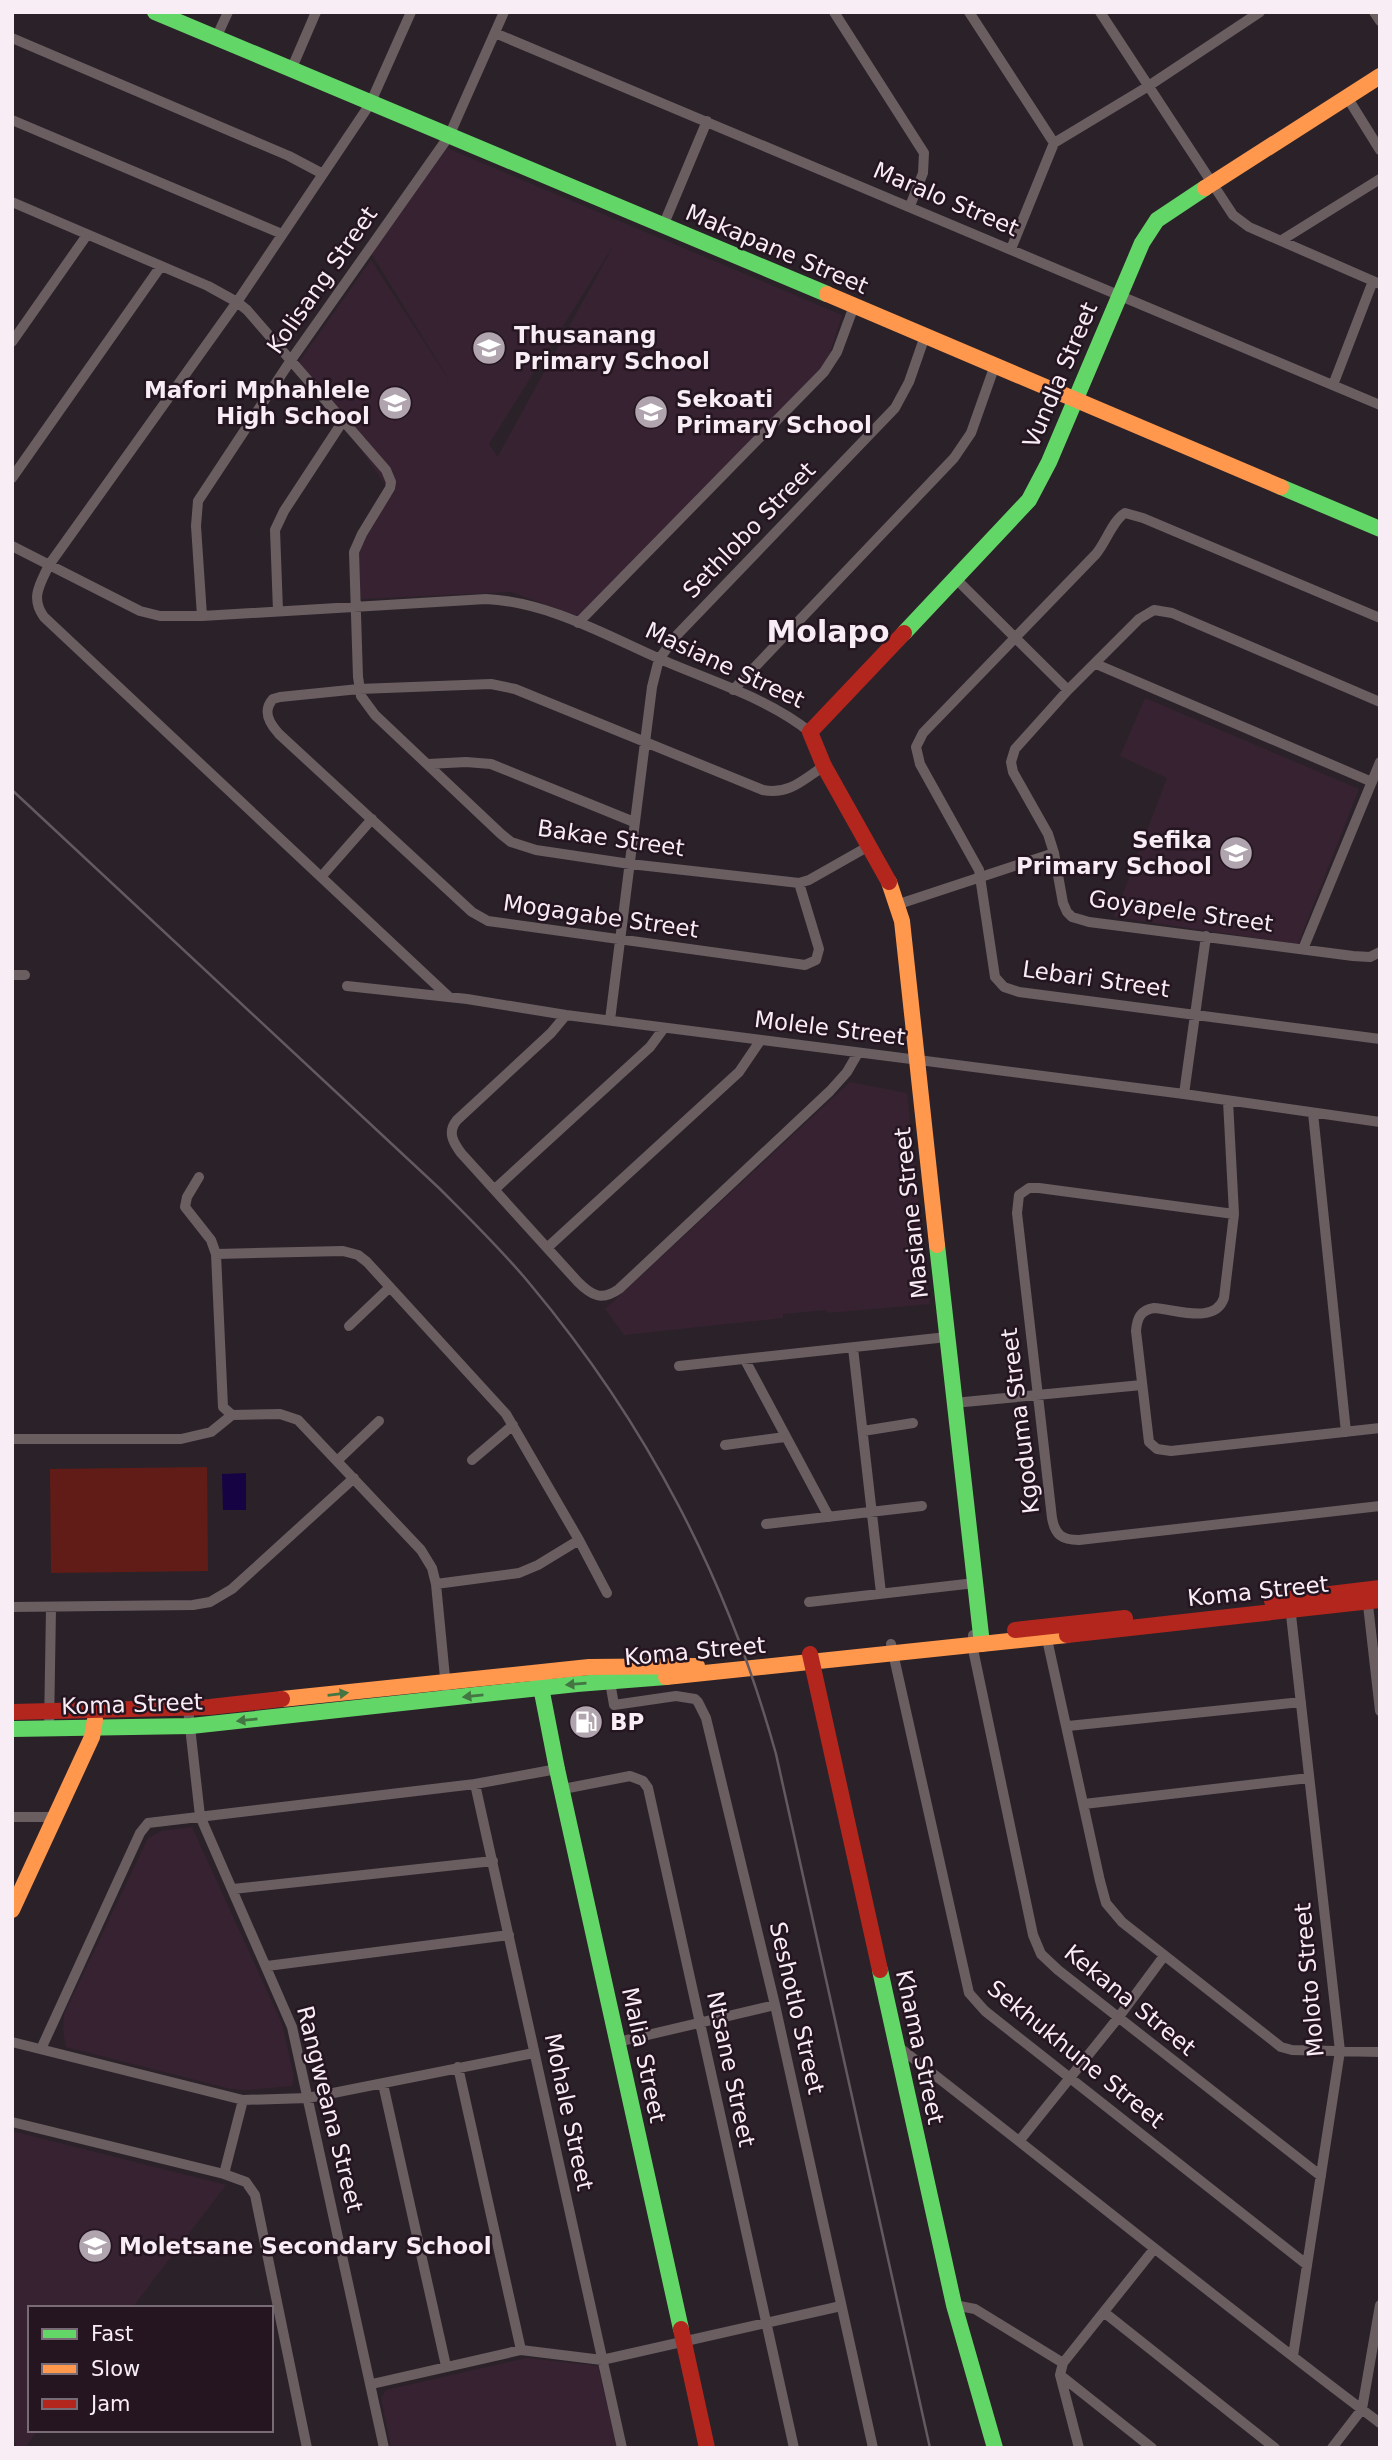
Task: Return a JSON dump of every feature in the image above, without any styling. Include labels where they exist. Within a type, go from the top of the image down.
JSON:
[{"type":"street","name":"Makapane Street","points":[[155,12],[1380,529]]},
{"type":"street","points":[[216,38],[228,12]]},
{"type":"street","points":[[291,70],[316,12]]},
{"type":"street","points":[[411,12],[370,104],[237,302],[49,565],[36,594],[36,603],[44,617],[449,997]]},
{"type":"street","name":"Kolisang Street","points":[[202,616],[196,526],[198,501],[291,360],[449,136],[504,12]]},
{"type":"street","points":[[834,12],[921,145],[925,166],[910,206]]},
{"type":"street","points":[[969,12],[1054,143]]},
{"type":"street","points":[[1100,12],[1233,215],[1376,282],[1333,385]]},
{"type":"street","points":[[1233,12],[1240,24]]},
{"type":"street","points":[[1011,249],[1054,143],[1147,87],[1260,12]]},
{"type":"street","points":[[1374,12],[1380,21]]},
{"type":"street","name":"Maralo Street","points":[[495,33],[1380,405]]},
{"type":"street","points":[[12,38],[289,156],[323,174]]},
{"type":"street","name":"Vundla Street","points":[[810,732],[1029,500],[1041,481],[1142,243],[1157,220],[1380,76]]},
{"type":"street","points":[[1347,97],[1380,150]]},
{"type":"street","points":[[12,120],[282,234]]},
{"type":"street","points":[[663,226],[707,121]]},
{"type":"street","points":[[1282,240],[1380,178]]},
{"type":"street","points":[[13,204],[208,286],[237,302],[386,470],[391,482],[388,492],[354,552],[359,689],[503,686],[751,786],[774,792],[791,788],[824,766]]},
{"type":"street","points":[[12,342],[87,236]]},
{"type":"street","points":[[12,478],[162,266]]},
{"type":"street","points":[[578,623],[824,372],[837,352],[854,306]]},
{"type":"street","name":"Sethlobo Street","points":[[610,1020],[652,687],[659,659],[677,635],[895,408],[909,382],[925,336]]},
{"type":"street","points":[[733,690],[954,458],[971,433],[995,365]]},
{"type":"street","points":[[278,611],[275,530],[284,511],[343,421]]},
{"type":"street","points":[[1013,637],[1096,554],[1110,535],[1116,520],[1125,513],[1143,518],[1380,618]]},
{"type":"street","name":"Masiane Street","points":[[12,546],[140,611],[160,616],[503,600],[538,608],[733,690],[782,713],[810,732],[824,766],[893,889],[899,904],[906,942],[975,1583],[977,1639]]},
{"type":"street","points":[[956,579],[1068,690]]},
{"type":"street","name":"Goyapele Street","points":[[1380,702],[1163,610],[1146,612],[1068,690],[1015,750],[1011,762],[1013,772],[1042,822],[1054,853],[1063,902],[1072,917],[1089,922],[1361,957],[1370,957],[1380,952]]},
{"type":"street","name":"Lebari Street","points":[[1013,637],[923,733],[916,747],[918,759],[973,856],[982,878],[992,971],[998,981],[1020,992],[1380,1039]]},
{"type":"street","points":[[1096,664],[1372,782]]},
{"type":"street","name":"Mogagabe Street","points":[[359,689],[280,696],[270,702],[267,715],[273,727],[480,918],[798,965],[812,964],[819,956],[819,949],[799,883]]},
{"type":"street","name":"Bakae Street","points":[[359,689],[366,705],[375,715],[511,842],[536,850],[630,864],[799,883]]},
{"type":"street","points":[[1303,949],[1380,762]]},
{"type":"street","points":[[428,764],[491,764],[634,822]]},
{"type":"street","points":[[321,877],[372,819]]},
{"type":"street","points":[[799,883],[869,846]]},
{"type":"street","points":[[899,904],[1054,853]]},
{"type":"street","points":[[1184,1094],[1206,936]]},
{"type":"street","points":[[12,975],[25,975]]},
{"type":"street","name":"Molele Street","points":[[347,986],[449,997],[566,1015],[1184,1094],[1380,1122]]},
{"type":"street","points":[[566,1015],[551,1033],[457,1120],[452,1128],[454,1143],[578,1282],[596,1296],[611,1294],[629,1279],[841,1080],[858,1054]]},
{"type":"street","points":[[495,1189],[650,1047],[664,1028]]},
{"type":"street","points":[[548,1247],[739,1072],[760,1041]]},
{"type":"street","points":[[1228,1101],[1234,1214],[1224,1298],[1220,1308],[1205,1314],[1153,1308],[1147,1309],[1139,1317],[1136,1331],[1147,1435],[1152,1446],[1164,1451],[1380,1429]]},
{"type":"street","points":[[1313,1113],[1346,1432]]},
{"type":"street","points":[[199,1177],[187,1197],[185,1207],[211,1240],[216,1254],[222,1401],[227,1412],[232,1415],[280,1414],[294,1417],[338,1460],[421,1550],[432,1568],[436,1584],[447,1690]]},
{"type":"street","name":"Kgoduma Street","points":[[1234,1214],[1039,1188],[1029,1188],[1021,1192],[1017,1199],[1052,1518],[1056,1534],[1065,1539],[1079,1540],[1380,1506]]},
{"type":"street","points":[[216,1254],[331,1250],[351,1252],[367,1262],[499,1406],[513,1425],[607,1593]]},
{"type":"street","points":[[349,1326],[390,1287]]},
{"type":"street","points":[[679,1366],[947,1337]]},
{"type":"street","points":[[853,1348],[881,1593]]},
{"type":"street","points":[[745,1360],[829,1517]]},
{"type":"street","points":[[954,1403],[1142,1385]]},
{"type":"street","points":[[12,1439],[181,1439],[211,1432],[232,1415]]},
{"type":"street","points":[[338,1460],[379,1421]]},
{"type":"street","points":[[863,1431],[913,1423]]},
{"type":"street","points":[[472,1460],[513,1425]]},
{"type":"street","points":[[725,1445],[785,1437]]},
{"type":"street","points":[[12,1607],[194,1605],[210,1602],[232,1589],[354,1478]]},
{"type":"street","points":[[766,1524],[922,1506]]},
{"type":"street","points":[[436,1584],[519,1573],[538,1565],[579,1540]]},
{"type":"street","points":[[809,1602],[975,1583]]},
{"type":"street","points":[[1373,1595],[1380,1711]]},
{"type":"street","name":"Koma Street","points":[[12,1729],[191,1726],[540,1679],[717,1669],[1373,1595]]},
{"type":"street","name":"Moloto Street","points":[[1290,1605],[1340,2051],[1293,2356]]},
{"type":"street","points":[[49,1729],[51,1608]]},
{"type":"street","points":[[1045,1632],[1106,1903],[1122,1922],[1281,2047],[1292,2050],[1380,2052]]},
{"type":"street","name":"Kekana Street","points":[[977,1639],[1037,1948],[1046,1960],[1118,2018],[1321,2176]]},
{"type":"street","name":"Sekhukhune Street","points":[[892,1649],[969,1993],[976,2004],[1306,2264]]},
{"type":"street","name":"Khama Street","points":[[811,1658],[954,2305],[995,2448]]},
{"type":"street","name":"Seshotlo Street","points":[[609,1674],[614,1705],[676,1696],[695,1699],[702,1708],[739,1849],[873,2448]]},
{"type":"street","name":"Malia Street","points":[[540,1679],[557,1769],[707,2448]]},
{"type":"street","name":"Koma Street","points":[[12,1712],[188,1709],[447,1690]]},
{"type":"street","points":[[1068,1727],[1301,1702]]},
{"type":"street","name":"Rangweana Street","points":[[188,1709],[200,1816],[292,2027],[384,2448]]},
{"type":"street","points":[[14,1900],[55,1817],[94,1728],[95,1711]]},
{"type":"street","points":[[41,2049],[146,1824],[152,1821],[475,1784],[557,1769]]},
{"type":"street","name":"Ntsane Street","points":[[563,1789],[630,1776],[640,1778],[646,1784],[794,2448]]},
{"type":"street","points":[[1084,1804],[1309,1778]]},
{"type":"street","name":"Mohale Street","points":[[475,1784],[621,2448]]},
{"type":"street","points":[[12,1817],[55,1817]]},
{"type":"street","points":[[233,1889],[493,1861]]},
{"type":"street","points":[[267,1966],[509,1935]]},
{"type":"street","points":[[1020,2140],[1164,1956]]},
{"type":"street","points":[[618,2042],[775,2005]]},
{"type":"street","points":[[12,2042],[243,2100],[307,2098],[534,2053]]},
{"type":"street","points":[[896,2045],[1380,2423]]},
{"type":"street","points":[[458,2067],[521,2350]]},
{"type":"street","points":[[383,2084],[446,2366]]},
{"type":"street","points":[[224,2175],[243,2100]]},
{"type":"street","points":[[12,2122],[246,2182],[255,2195],[307,2448]]},
{"type":"street","points":[[1079,2448],[1060,2375],[1063,2363],[1154,2249]]},
{"type":"street","points":[[954,2305],[975,2309],[1063,2363]]},
{"type":"street","points":[[1332,2448],[1362,2409],[1380,2305]]},
{"type":"street","points":[[372,2385],[521,2350],[602,2360],[841,2306]]},
{"type":"street","points":[[1105,2313],[1275,2448]]},
{"type":"street","points":[[1060,2375],[1152,2448]]},
{"type":"street","points":[[1066,2402],[1083,2393]]},
{"type":"shaded area","points":[[442,146],[842,315],[826,365],[580,617],[511,592],[361,599],[356,549],[387,487],[299,362],[371,260],[456,391],[369,250]],"holes":[[[615,243],[498,456],[489,444]]]},
{"type":"shaded area","name":"Sefika Primary School","points":[[1145,698],[1359,789],[1298,944],[1114,917],[1167,778],[1120,756]]},
{"type":"shaded area","points":[[850,1082],[907,1093],[930,1304],[783,1314],[783,1318],[624,1335],[605,1309]]},
{"type":"shaded area","points":[[207,1467],[208,1571],[51,1573],[50,1469]]},
{"type":"shaded area","points":[[246,1473],[246,1510],[223,1510],[222,1474]]},
{"type":"shaded area","points":[[192,1827],[282,2024],[294,2077],[292,2086],[231,2089],[66,2047],[64,2014],[148,1838],[161,1831]]},
{"type":"shaded area","name":"Moletsane Secondary School","points":[[12,2131],[226,2185],[134,2306],[28,2306],[28,2432],[37,2432],[25,2448],[18,2448],[12,2438]]},
{"type":"shaded area","points":[[527,2358],[598,2366],[617,2448],[391,2448],[381,2398],[386,2390]]},
{"type":"railway","points":[[12,790],[439,1188],[497,1247],[572,1337],[646,1448],[707,1565],[733,1626],[776,1754],[930,2448]]},
{"type":"traffic: fast","points":[[155,12],[827,294]]},
{"type":"traffic: fast","points":[[904,633],[1029,500],[1049,462],[1142,243],[1157,220],[1205,188]]},
{"type":"traffic: fast","points":[[1281,487],[1380,529]]},
{"type":"traffic: fast","points":[[937,1245],[982,1644]]},
{"type":"traffic: fast","points":[[539,1677],[681,2329]]},
{"type":"traffic: fast","points":[[12,1729],[191,1726],[577,1684],[666,1677]]},
{"type":"traffic: fast","points":[[880,1970],[954,2305],[995,2448]]},
{"type":"traffic: slow","points":[[1205,188],[1380,76]]},
{"type":"traffic: slow","points":[[827,294],[1281,487]]},
{"type":"traffic: slow","points":[[889,882],[902,921],[937,1245]]},
{"type":"traffic: slow","points":[[666,1677],[1067,1635]]},
{"type":"traffic: slow","points":[[282,1699],[589,1667],[697,1666]]},
{"type":"traffic: slow","points":[[12,1910],[92,1737],[95,1720]]},
{"type":"traffic: jam","points":[[889,882],[824,766],[810,732],[904,633]]},
{"type":"traffic: jam","points":[[1272,1601],[1380,1588]]},
{"type":"traffic: jam","points":[[1067,1635],[1380,1600]]},
{"type":"traffic: jam","points":[[1015,1630],[1125,1618]]},
{"type":"traffic: jam","points":[[810,1654],[880,1970]]},
{"type":"traffic: jam","points":[[12,1712],[210,1707],[282,1699]]},
{"type":"traffic: jam","points":[[681,2329],[707,2448]]},
{"type":"place","name":"Thusanang Primary School","points":[[489,348]]},
{"type":"place","name":"Mafori Mphahlele High School","points":[[395,403]]},
{"type":"place","name":"Sekoati Primary School","points":[[651,412]]},
{"type":"place","name":"Sefika Primary School","points":[[1236,853]]},
{"type":"place","name":"BP","points":[[586,1722]]},
{"type":"place","name":"Moletsane Secondary School","points":[[95,2246]]},
{"type":"district","name":"Molapo","points":[[828,632]]}]
